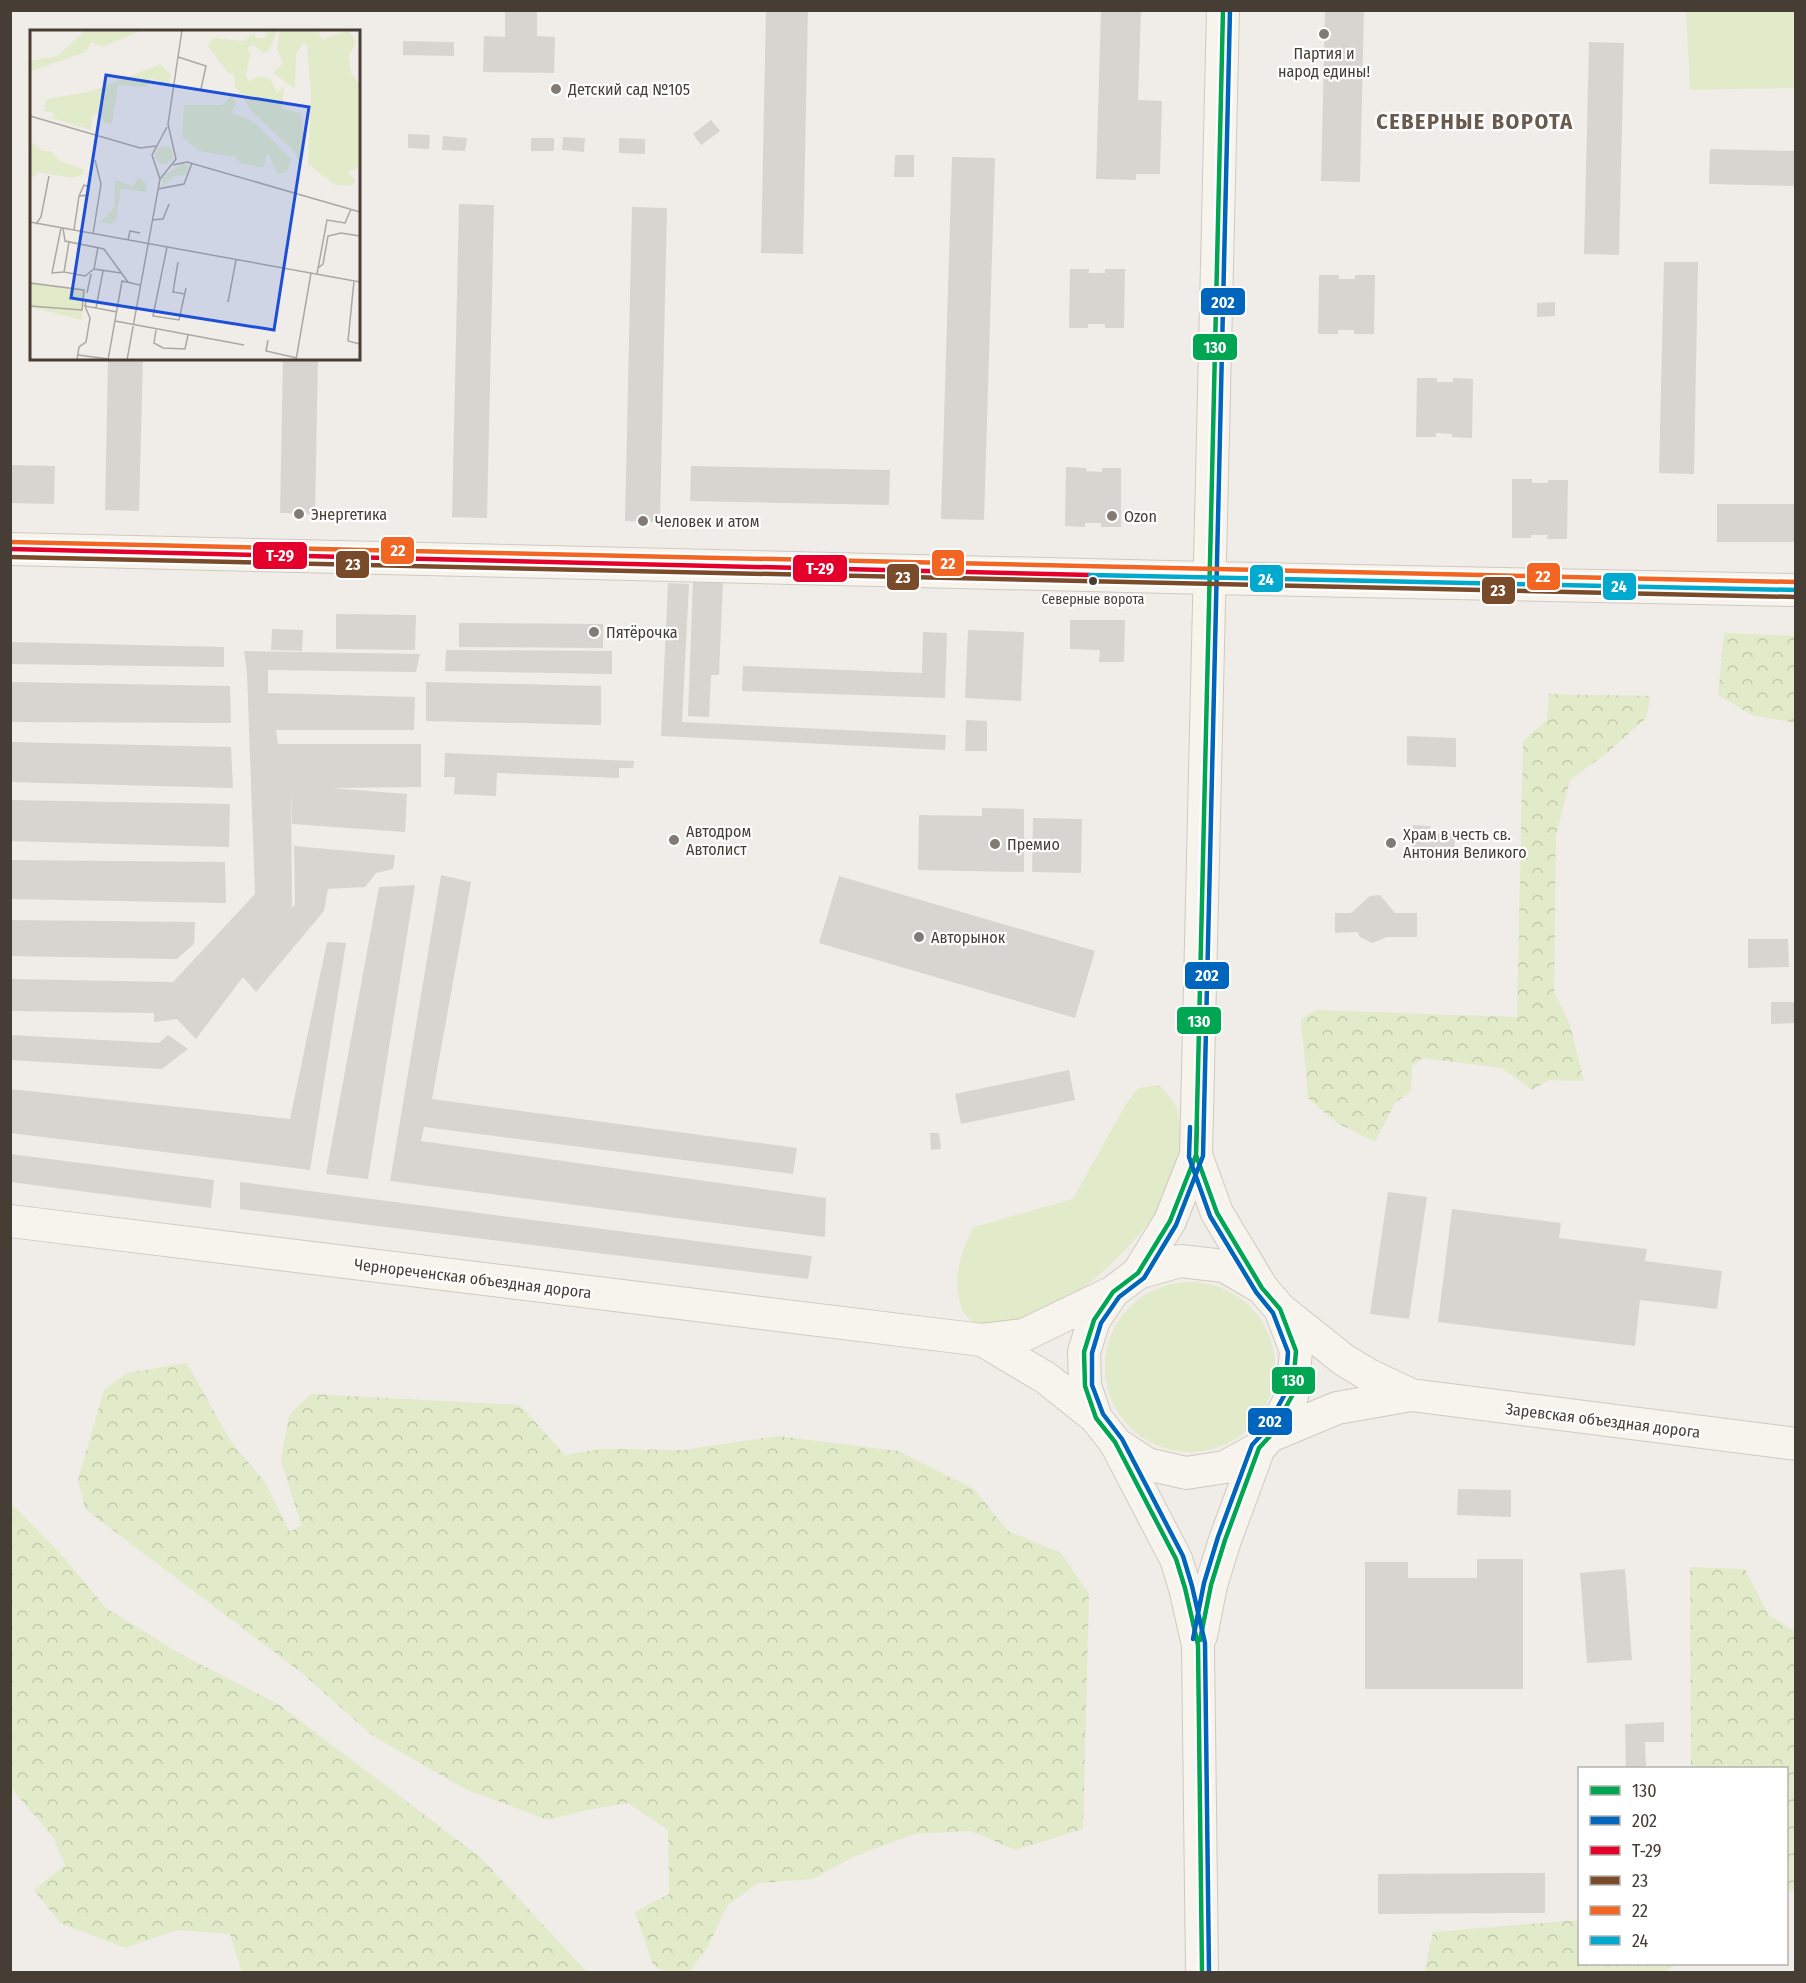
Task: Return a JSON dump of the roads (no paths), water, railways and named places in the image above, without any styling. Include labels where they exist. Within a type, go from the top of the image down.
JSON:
[{"type":"main road","points":[[1138,1274],[1170,1221],[1196,1155],[1223,10]]},
{"type":"main road","points":[[10,549],[1796,590]]},
{"type":"main road","points":[[1196,1155],[1217,1213],[1271,1298],[1296,1351],[1292,1396],[1265,1442],[1225,1540],[1211,1585],[1198,1645]]},
{"type":"main road","name":"Чернореченская объездная дорога","points":[[10,1221],[982,1340]]},
{"type":"main road","points":[[982,1340],[1024,1335],[1113,1292],[1138,1274],[1180,1261],[1224,1266],[1271,1298],[1344,1360],[1411,1395]]},
{"type":"main road","points":[[1113,1292],[1094,1320],[1084,1352],[1085,1386],[1106,1430],[1176,1559],[1198,1645],[1202,1972]]},
{"type":"main road","points":[[982,1340],[1046,1378],[1147,1464],[1186,1473],[1225,1467],[1265,1442],[1337,1408],[1411,1395]]},
{"type":"main road","name":"Заревская объездная дорога","points":[[1411,1395],[1796,1444]]},
{"type":"place","name":"Партия и народ едины!","points":[[1324,34]]},
{"type":"place","name":"Детский сад №105","points":[[556,89]]},
{"type":"place","name":"Энергетика","points":[[299,514]]},
{"type":"place","name":"Ozon","points":[[1112,516]]},
{"type":"place","name":"Человек и атом","points":[[643,521]]},
{"type":"place","name":"Северные ворота","points":[[1093,581]]},
{"type":"place","name":"Пятёрочка","points":[[594,632]]},
{"type":"place","name":"Автодром Автолист","points":[[674,840]]},
{"type":"place","name":"Храм в честь св. Антония Великого","points":[[1391,843]]},
{"type":"place","name":"Премио","points":[[995,844]]},
{"type":"place","name":"Авторынок","points":[[919,937]]},
{"type":"district","name":"СЕВЕРНЫЕ ВОРОТА","points":[[1475,121]]}]
